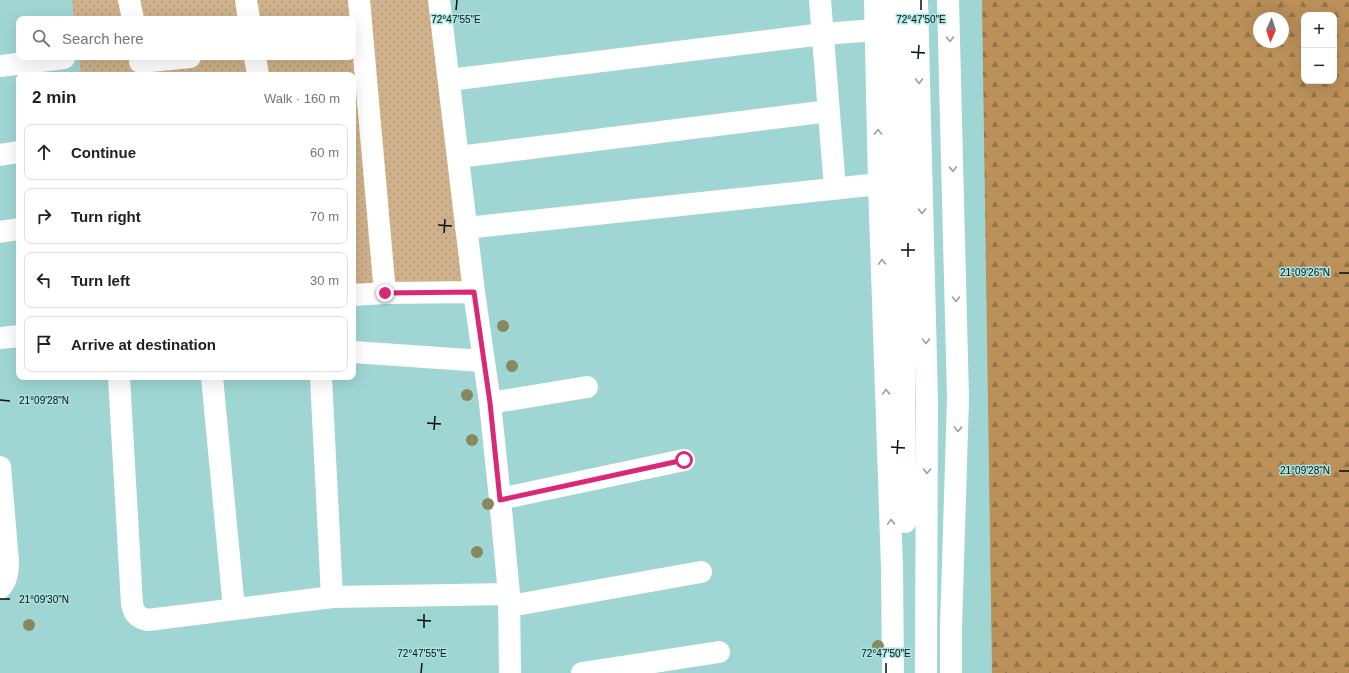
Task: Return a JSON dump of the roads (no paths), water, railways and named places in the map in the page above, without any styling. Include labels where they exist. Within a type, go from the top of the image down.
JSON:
[{"type":"street","points":[[129,0],[132,16]]},
{"type":"street","points":[[246,0],[249,16]]},
{"type":"street","points":[[359,0],[358,32],[385,293]]},
{"type":"street","points":[[439,0],[474,292],[490,403],[510,600],[510,673]]},
{"type":"street","points":[[820,0],[835,188]]},
{"type":"street","points":[[875,0],[892,560],[893,673]]},
{"type":"street","points":[[895,0],[904,359],[916,622],[926,673]]},
{"type":"street","points":[[906,673],[916,622],[927,401],[917,0]]},
{"type":"street","points":[[948,0],[958,399],[951,673]]},
{"type":"street","points":[[449,80],[823,34],[876,30]]},
{"type":"street","points":[[0,66],[48,60]]},
{"type":"street","points":[[140,65],[171,60]]},
{"type":"street","points":[[256,60],[258,72]]},
{"type":"street","points":[[458,158],[829,111]]},
{"type":"street","points":[[0,155],[16,152]]},
{"type":"street","points":[[466,228],[880,184]]},
{"type":"street","points":[[0,232],[16,229]]},
{"type":"street","points":[[356,295],[474,292]]},
{"type":"street","points":[[0,338],[16,336]]},
{"type":"street","points":[[356,352],[483,361]]},
{"type":"street","points":[[119,380],[131,596],[133,611],[136,616],[141,619],[148,620],[332,597],[510,600],[701,572]]},
{"type":"street","points":[[212,380],[234,609]]},
{"type":"street","points":[[321,380],[332,597]]},
{"type":"street","points":[[490,403],[587,387]]},
{"type":"street","points":[[500,500],[684,460]]},
{"type":"street","points":[[0,467],[8,562],[7,576],[0,588]]},
{"type":"street","points":[[582,673],[720,652]]}]
